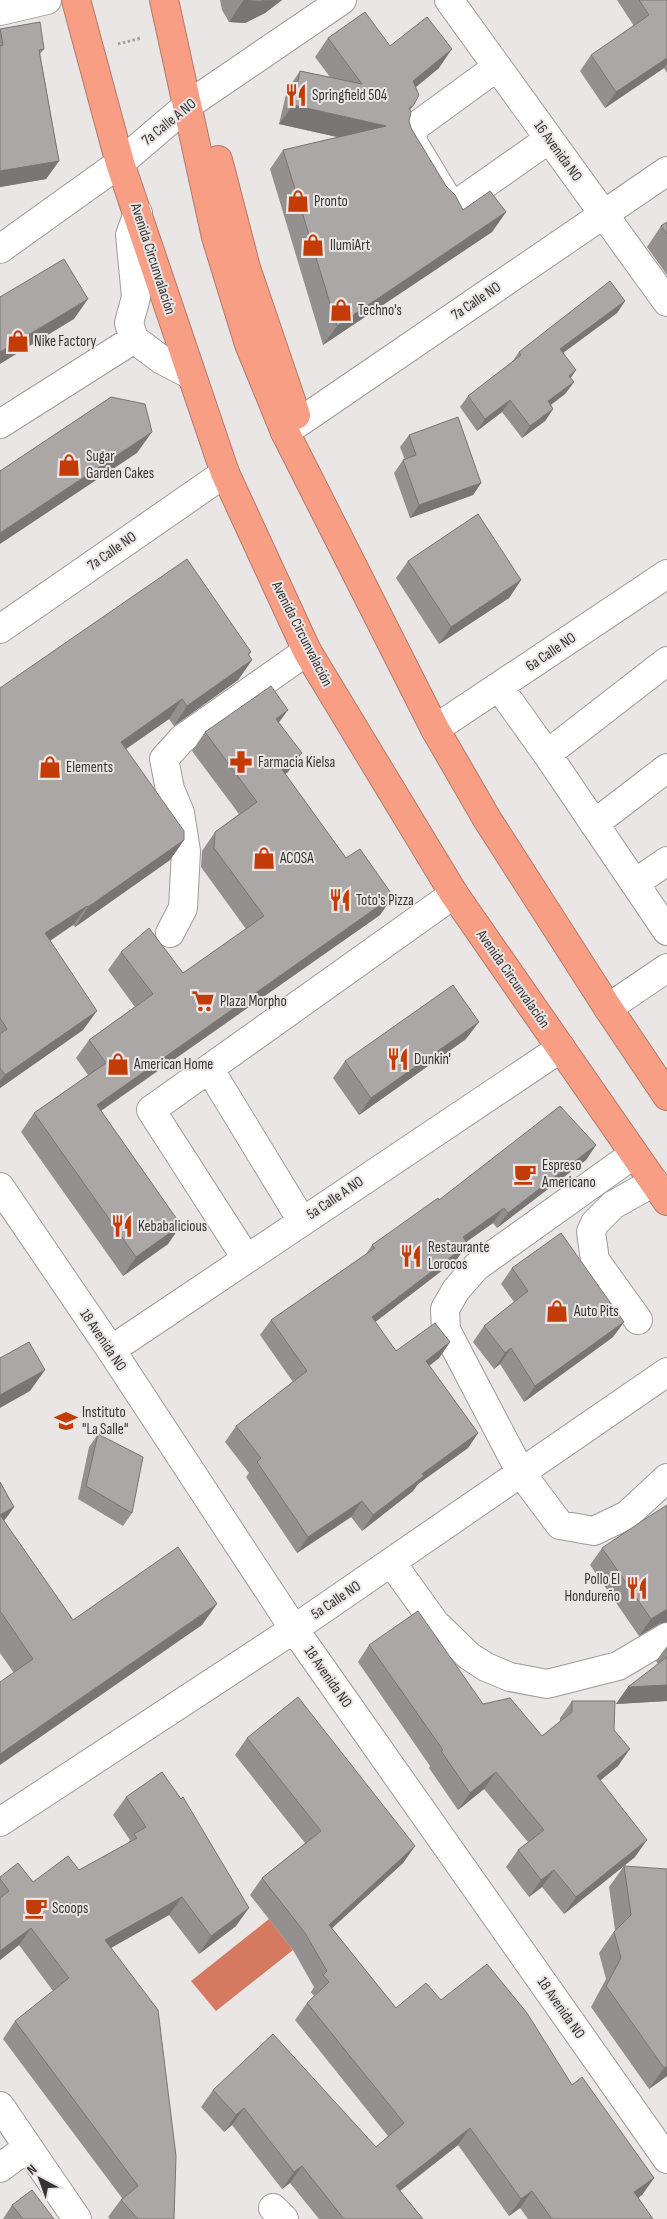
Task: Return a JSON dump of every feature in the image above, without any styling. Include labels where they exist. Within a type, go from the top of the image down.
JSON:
[{"type":"highway","name":"Avenida Circunvalación","points":[[76,0],[120,163],[224,473],[307,651],[454,894],[660,1191]]},
{"type":"highway","points":[[164,0],[216,237],[250,344],[292,427],[318,496],[435,729],[487,820],[667,1096]]},
{"type":"street","points":[[0,11],[46,0]]},
{"type":"street","name":"7a Calle A NO","points":[[0,249],[120,163],[188,106],[342,0]]},
{"type":"street","name":"16 Avenida NO","points":[[449,0],[667,302]]},
{"type":"street","points":[[498,67],[416,126],[412,133],[411,139],[446,197],[451,202],[458,203],[549,138]]},
{"type":"street","name":"7a Calle NO","points":[[292,427],[667,171]]},
{"type":"street","points":[[138,213],[130,235],[136,297],[129,323],[134,339],[162,360],[192,375]]},
{"type":"street","points":[[0,424],[134,339]]},
{"type":"street","name":"7a Calle NO","points":[[0,629],[224,473]]},
{"type":"street","name":"6a Calle NO","points":[[435,729],[667,574]]},
{"type":"street","points":[[170,933],[183,908],[186,851],[180,813],[170,789],[164,759],[182,739],[307,651]]},
{"type":"street","points":[[547,754],[667,662]]},
{"type":"street","points":[[499,687],[547,754],[667,931]]},
{"type":"street","points":[[594,824],[667,768]]},
{"type":"street","points":[[635,883],[667,861]]},
{"type":"street","points":[[246,1258],[152,1110],[454,894]]},
{"type":"street","points":[[608,1008],[667,968]]},
{"type":"street","name":"5a Calle A NO","points":[[111,1350],[561,1048]]},
{"type":"street","points":[[210,1070],[302,1221]]},
{"type":"street","points":[[634,1154],[476,1267],[456,1290],[445,1309],[446,1330],[521,1473],[560,1525],[594,1531],[627,1515],[667,1478]]},
{"type":"street","name":"18 Avenida NO","points":[[0,1187],[111,1350],[294,1629],[667,2159]]},
{"type":"street","points":[[638,1320],[595,1260],[591,1232],[595,1223],[613,1205],[660,1191]]},
{"type":"street","name":"5a Calle NO","points":[[0,1822],[294,1629],[667,1372]]},
{"type":"street","points":[[391,1562],[435,1623],[469,1656],[486,1667],[510,1677],[547,1684],[618,1666],[667,1637]]},
{"type":"street","points":[[0,2106],[77,2219]]},
{"type":"street","points":[[0,2168],[28,2147]]},
{"type":"path","points":[[89,52],[172,30]]},
{"type":"shaded area","points":[[269,1919],[293,1950],[216,2011],[191,1981]]},
{"type":"building","points":[[243,0],[264,0],[260,2]]},
{"type":"building","points":[[639,0],[667,0],[667,58],[616,92],[591,55],[649,15]]},
{"type":"building","points":[[365,12],[390,46],[427,17],[452,49],[413,81],[419,95],[413,106],[409,108],[411,112],[409,121],[411,128],[446,186],[455,195],[463,210],[490,191],[506,212],[337,326],[283,150],[386,126],[293,105],[300,71],[362,84],[328,38]]},
{"type":"building","points":[[40,22],[44,49],[39,50],[59,161],[0,171],[0,46],[3,45],[0,29]]},
{"type":"building","points":[[667,222],[667,234],[661,226]]},
{"type":"building","name":"Nike Factory","points":[[64,259],[88,299],[0,352],[0,297]]},
{"type":"building","points":[[610,281],[625,301],[560,349],[576,370],[569,376],[574,382],[548,401],[553,409],[530,426],[510,400],[485,419],[468,396],[521,355],[519,352]]},
{"type":"building","points":[[111,397],[145,404],[152,432],[0,533],[0,471]]},
{"type":"building","points":[[458,417],[481,483],[419,505],[403,460],[416,455],[409,435]]},
{"type":"building","points":[[478,514],[521,580],[451,627],[408,561]]},
{"type":"building","points":[[187,559],[251,652],[248,654],[252,660],[187,706],[182,699],[121,742],[184,831],[184,840],[88,907],[45,933],[97,1011],[5,1075],[0,1068],[0,1034],[7,1029],[0,1018],[0,688]]},
{"type":"building","points":[[271,686],[288,710],[276,719],[302,753],[281,768],[346,858],[360,849],[393,896],[97,1105],[181,1225],[136,1257],[34,1113],[106,1063],[89,1040],[153,994],[121,952],[149,928],[183,973],[264,916],[214,848],[215,832],[257,802],[205,732]]},
{"type":"building","points":[[453,985],[479,1022],[371,1098],[345,1061]]},
{"type":"building","points":[[560,1106],[596,1145],[508,1213],[504,1208],[463,1237],[468,1244],[372,1317],[396,1351],[435,1323],[450,1342],[426,1361],[478,1433],[422,1474],[424,1476],[373,1515],[362,1501],[308,1537],[257,1462],[261,1458],[236,1426],[307,1371],[271,1320],[375,1248],[372,1245],[438,1198],[439,1200]]},
{"type":"building","points":[[561,1233],[624,1322],[535,1386],[511,1348],[505,1353],[484,1326],[528,1291],[512,1268]]},
{"type":"building","points":[[29,1342],[45,1370],[0,1395],[0,1358]]},
{"type":"building","points":[[98,1434],[143,1457],[132,1513],[86,1486]]},
{"type":"building","points":[[0,1482],[14,1507],[0,1515]]},
{"type":"building","name":"Pollo El Hondureño","points":[[667,1505],[667,1609],[651,1619],[602,1548]]},
{"type":"building","points":[[0,1515],[73,1620],[178,1547],[217,1604],[0,1754],[0,1682],[33,1659],[0,1611]]},
{"type":"building","points":[[418,1611],[483,1704],[510,1698],[542,1736],[572,1712],[572,1701],[615,1701],[614,1730],[630,1749],[597,1776],[647,1840],[576,1897],[554,1870],[541,1880],[518,1850],[544,1830],[496,1772],[470,1793],[441,1751],[443,1750],[369,1645]]},
{"type":"building","points":[[667,1657],[667,1685],[628,1687]]},
{"type":"building","points":[[298,1697],[415,1846],[329,1925],[396,2008],[426,1983],[441,2000],[487,1964],[527,2013],[572,2085],[582,2077],[654,2178],[634,2192],[653,2219],[552,2219],[532,2191],[521,2199],[470,2128],[396,2186],[423,2219],[344,2219],[302,2166],[294,2172],[244,2108],[236,2115],[213,2090],[273,2034],[376,2147],[404,2123],[307,2003],[329,1982],[323,1975],[327,1971],[305,1933],[262,1878],[321,1831],[247,1738]]},
{"type":"building","points":[[162,1772],[181,1799],[183,1797],[249,1908],[211,1936],[182,1897],[105,1940],[158,2010],[176,2156],[174,2219],[138,2219],[121,2200],[138,2186],[15,2021],[69,1978],[31,1928],[0,1951],[0,1898],[9,1891],[0,1877],[18,1863],[33,1882],[68,1856],[79,1870],[137,1838],[134,1834],[146,1827],[126,1797]]},
{"type":"building","points":[[624,1866],[667,1869],[667,2066],[664,2068],[606,1986],[621,1958],[614,1932],[631,1915]]},
{"type":"building","points":[[32,2190],[54,2219],[23,2219],[12,2205]]},
{"type":"place","name":"Springfield 504","points":[[296,95]]},
{"type":"place","name":"Pronto","points":[[298,201]]},
{"type":"place","name":"IlumiArt","points":[[313,245]]},
{"type":"place","name":"Techno's","points":[[341,310]]},
{"type":"place","name":"Nike Factory","points":[[18,341]]},
{"type":"place","name":"Sugar Garden Cakes","points":[[69,465]]},
{"type":"place","name":"Farmacia Kielsa","points":[[241,762]]},
{"type":"place","name":"Elements","points":[[50,767]]},
{"type":"place","name":"ACOSA","points":[[264,858]]},
{"type":"place","name":"Toto's Pizza","points":[[340,900]]},
{"type":"place","name":"Plaza Morpho","points":[[203,1001]]},
{"type":"place","name":"Dunkin'","points":[[398,1059]]},
{"type":"place","name":"American Home","points":[[118,1064]]},
{"type":"place","name":"Espreso Americano","points":[[525,1174]]},
{"type":"place","name":"Kebabalicious","points":[[122,1226]]},
{"type":"place","name":"Restaurante Lorocos","points":[[411,1256]]},
{"type":"place","name":"Auto Pits","points":[[557,1311]]},
{"type":"place","name":"Instituto \"La Salle\"","points":[[66,1421]]},
{"type":"place","name":"Pollo El Hondureño","points":[[637,1588]]},
{"type":"place","name":"Scoops","points":[[36,1908]]}]
